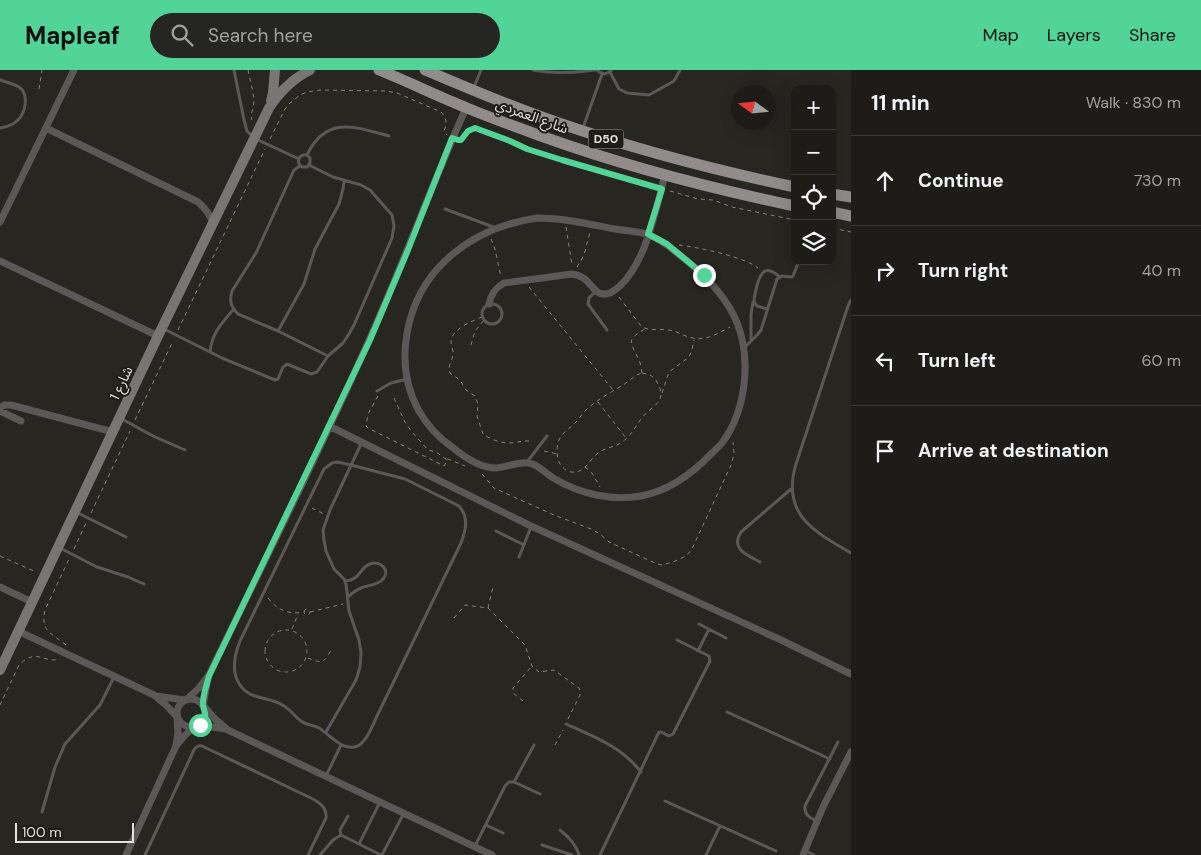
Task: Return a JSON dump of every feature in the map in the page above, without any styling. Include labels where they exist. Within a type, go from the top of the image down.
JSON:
[{"type":"main road","name":"شارع العمردي","points":[[379,70],[466,108],[584,151],[666,175],[791,205]]},
{"type":"main road","name":"شارع العمردي","points":[[425,70],[527,112],[582,131],[659,155],[791,186]]},
{"type":"main road","points":[[836,195],[851,197]]},
{"type":"main road","points":[[836,213],[851,216]]},
{"type":"street","points":[[0,222],[74,70]]},
{"type":"street","name":"شارع 1","points":[[269,108],[273,93],[275,70]]},
{"type":"street","name":"شارع 1","points":[[0,670],[160,332],[269,108],[277,95],[288,84],[300,74],[310,70]]},
{"type":"street","points":[[176,746],[178,732],[177,708],[209,676],[329,426],[389,295],[452,138],[466,108]]},
{"type":"street","points":[[46,128],[198,202],[205,208],[213,223]]},
{"type":"street","points":[[488,304],[493,292],[502,285],[523,280],[572,274],[584,277],[599,294],[608,294],[616,289],[624,282],[636,265],[648,234],[666,175]]},
{"type":"street","points":[[530,219],[565,219],[648,234],[667,244],[704,275],[717,290],[737,324],[744,348],[744,389],[738,409],[722,443],[708,457],[677,482],[641,496],[621,498],[577,490],[535,465],[527,463],[494,468],[483,466],[462,455],[429,426],[419,412],[407,379],[405,343],[411,316],[422,291],[444,262],[465,245],[496,228],[530,219]]},
{"type":"street","points":[[0,261],[160,332]]},
{"type":"street","points":[[21,421],[0,410],[4,405],[11,405],[113,432]]},
{"type":"street","points":[[329,426],[531,526],[851,674]]},
{"type":"street","points":[[0,587],[32,602]]},
{"type":"street","points":[[18,632],[154,695],[166,705],[184,726],[212,727],[228,730],[492,855]]},
{"type":"street","points":[[126,855],[176,746],[204,718],[209,676]]},
{"type":"street","points":[[154,695],[195,699],[228,730]]},
{"type":"street","points":[[804,853],[817,821],[851,752]]},
{"type":"lane","points":[[234,70],[244,120],[248,130],[254,138],[298,159],[300,166]]},
{"type":"lane","points":[[473,90],[481,70]]},
{"type":"lane","points":[[533,70],[559,73],[596,70],[602,74],[608,74],[611,71],[619,89],[627,93],[649,95],[674,81],[680,70]]},
{"type":"lane","points":[[582,131],[602,74]]},
{"type":"lane","points":[[0,80],[19,87],[24,92],[26,98],[23,113],[18,120],[11,125],[0,128]]},
{"type":"lane","points":[[307,155],[316,139],[323,133],[338,127],[353,127],[390,136]]},
{"type":"lane","points":[[298,159],[302,155],[307,155]]},
{"type":"lane","points":[[307,155],[310,158],[309,165]]},
{"type":"lane","points":[[160,332],[176,334],[210,352],[275,380],[287,364],[314,374],[328,356],[343,343],[354,325],[392,238],[394,226],[392,215],[370,190],[361,185],[328,175],[309,165],[305,167],[300,166],[294,170],[256,253],[230,298],[231,304],[238,314],[278,331],[328,356]]},
{"type":"lane","points":[[278,331],[300,292],[315,249],[339,204],[344,189],[344,181]]},
{"type":"lane","points":[[445,209],[496,228]]},
{"type":"lane","points":[[751,342],[751,315],[762,272],[771,270],[780,276],[792,277],[797,265]]},
{"type":"lane","points":[[744,348],[761,330],[777,280],[780,276]]},
{"type":"lane","points":[[596,292],[589,298],[588,304],[607,330]]},
{"type":"lane","points":[[851,300],[792,476],[791,489],[798,513],[806,523],[851,553]]},
{"type":"lane","points":[[754,302],[757,306],[767,309]]},
{"type":"lane","points":[[488,304],[494,304],[499,307],[502,313],[501,318],[494,324],[488,323],[483,318],[482,311],[488,304]]},
{"type":"lane","points":[[210,352],[214,335],[234,310]]},
{"type":"lane","points":[[377,391],[391,383],[407,379]]},
{"type":"lane","points":[[120,418],[152,436],[185,450]]},
{"type":"lane","points":[[527,463],[547,436]]},
{"type":"lane","points":[[326,732],[356,680],[361,654],[359,640],[351,620],[347,588],[345,582],[334,569],[326,551],[324,530],[328,516],[362,442]]},
{"type":"lane","points":[[337,462],[351,465],[404,479],[454,503],[463,510],[466,515],[466,521],[461,543],[364,742],[359,746],[347,748],[326,732],[301,722],[280,703],[274,700],[257,698],[249,694],[242,688],[237,679],[234,670],[234,660],[236,650],[324,469],[328,465],[337,462]]},
{"type":"lane","points":[[760,562],[743,553],[738,545],[739,536],[741,532],[791,489]]},
{"type":"lane","points":[[75,512],[126,537]]},
{"type":"lane","points":[[520,557],[531,526]]},
{"type":"lane","points":[[496,530],[524,545]]},
{"type":"lane","points":[[58,547],[98,567],[144,584]]},
{"type":"lane","points":[[345,582],[356,578],[364,568],[372,563],[377,562],[381,564],[386,572],[383,580],[379,583],[357,590],[347,597]]},
{"type":"lane","points":[[699,624],[726,638]]},
{"type":"lane","points":[[698,651],[709,629]]},
{"type":"lane","points":[[600,855],[659,732],[669,736],[673,734],[710,663],[708,656],[677,640]]},
{"type":"lane","points":[[42,812],[55,767],[65,744],[100,705],[114,676]]},
{"type":"lane","points":[[727,712],[830,758]]},
{"type":"lane","points":[[566,724],[618,750],[631,760],[640,772]]},
{"type":"lane","points":[[817,821],[806,815],[804,811],[805,806],[838,742]]},
{"type":"lane","points":[[145,855],[194,750],[199,745],[313,799],[326,810],[326,818],[308,855]]},
{"type":"lane","points":[[326,776],[341,745]]},
{"type":"lane","points":[[514,782],[534,746]]},
{"type":"lane","points":[[475,847],[506,784],[511,781],[540,794]]},
{"type":"lane","points":[[665,801],[776,852]]},
{"type":"lane","points":[[359,844],[380,802]]},
{"type":"lane","points":[[341,834],[382,855],[404,813]]},
{"type":"lane","points":[[341,834],[340,830],[348,816]]},
{"type":"lane","points":[[486,825],[503,833]]},
{"type":"lane","points":[[706,855],[720,826]]},
{"type":"lane","points":[[560,830],[574,844],[579,855]]},
{"type":"lane","points":[[320,855],[341,834]]},
{"type":"lane","points":[[542,845],[572,855]]},
{"type":"lane","points":[[804,853],[814,855]]},
{"type":"path","points":[[39,89],[42,70]]},
{"type":"path","points":[[248,70],[254,97],[251,117],[260,126]]},
{"type":"path","points":[[0,705],[19,665],[23,661],[34,656],[57,661],[62,658],[66,646],[48,631],[44,621],[45,610],[282,115],[289,104],[300,95],[320,90],[386,91],[397,93],[441,112],[446,118],[444,133],[458,140],[461,140],[468,131],[475,128],[527,149],[662,189],[698,199],[713,200],[732,207],[791,219]]},
{"type":"path","points":[[565,219],[574,272],[584,255],[591,224]]},
{"type":"path","points":[[836,229],[851,232]]},
{"type":"path","points":[[489,232],[495,249],[502,285]]},
{"type":"path","points":[[667,244],[690,246],[746,261],[757,266],[762,272]]},
{"type":"path","points":[[523,280],[613,391]]},
{"type":"path","points":[[616,289],[622,303],[645,329],[672,330],[702,339],[737,324]]},
{"type":"path","points":[[471,345],[475,331],[483,318]]},
{"type":"path","points":[[483,318],[467,324],[454,335],[451,341],[452,357],[449,365],[450,373],[460,380],[466,390],[474,396],[478,404],[476,416],[483,434],[508,443],[524,440],[530,441],[548,453],[557,454]]},
{"type":"path","points":[[642,373],[641,365],[631,346],[631,340],[645,329]]},
{"type":"path","points":[[662,394],[656,379],[642,373],[632,377],[623,386],[587,409],[559,439],[557,454],[558,462],[562,468],[575,472],[582,470],[599,452],[616,446],[626,439],[644,415],[659,402],[662,394],[669,372],[691,354],[694,338]]},
{"type":"path","points":[[394,398],[405,422],[412,432],[428,450],[436,452],[448,460]]},
{"type":"path","points":[[597,402],[626,439]]},
{"type":"path","points":[[585,467],[592,473],[606,496]]},
{"type":"path","points":[[306,505],[328,516]]},
{"type":"path","points":[[0,556],[44,576]]},
{"type":"path","points":[[488,608],[494,587]]},
{"type":"path","points":[[265,591],[268,598],[281,610],[298,613],[307,609],[310,612]]},
{"type":"path","points":[[303,612],[305,615],[308,615],[310,612],[348,603]]},
{"type":"path","points":[[454,618],[465,605],[488,608],[525,645],[532,666],[539,672],[554,670],[579,688],[580,695],[556,745]]},
{"type":"path","points":[[292,630],[298,613]]},
{"type":"path","points":[[292,630],[304,638],[308,648],[307,658],[297,669],[288,672],[278,670],[270,665],[268,661],[266,646],[270,637],[278,631],[292,630]]},
{"type":"path","points":[[307,658],[322,662],[332,648]]},
{"type":"path","points":[[523,701],[513,694],[513,688],[532,666]]},
{"type":"route","points":[[200,725],[205,714],[203,706],[209,676],[370,340],[452,138],[461,140],[468,131],[475,128],[527,149],[662,189],[648,234],[667,244],[704,275]]}]
